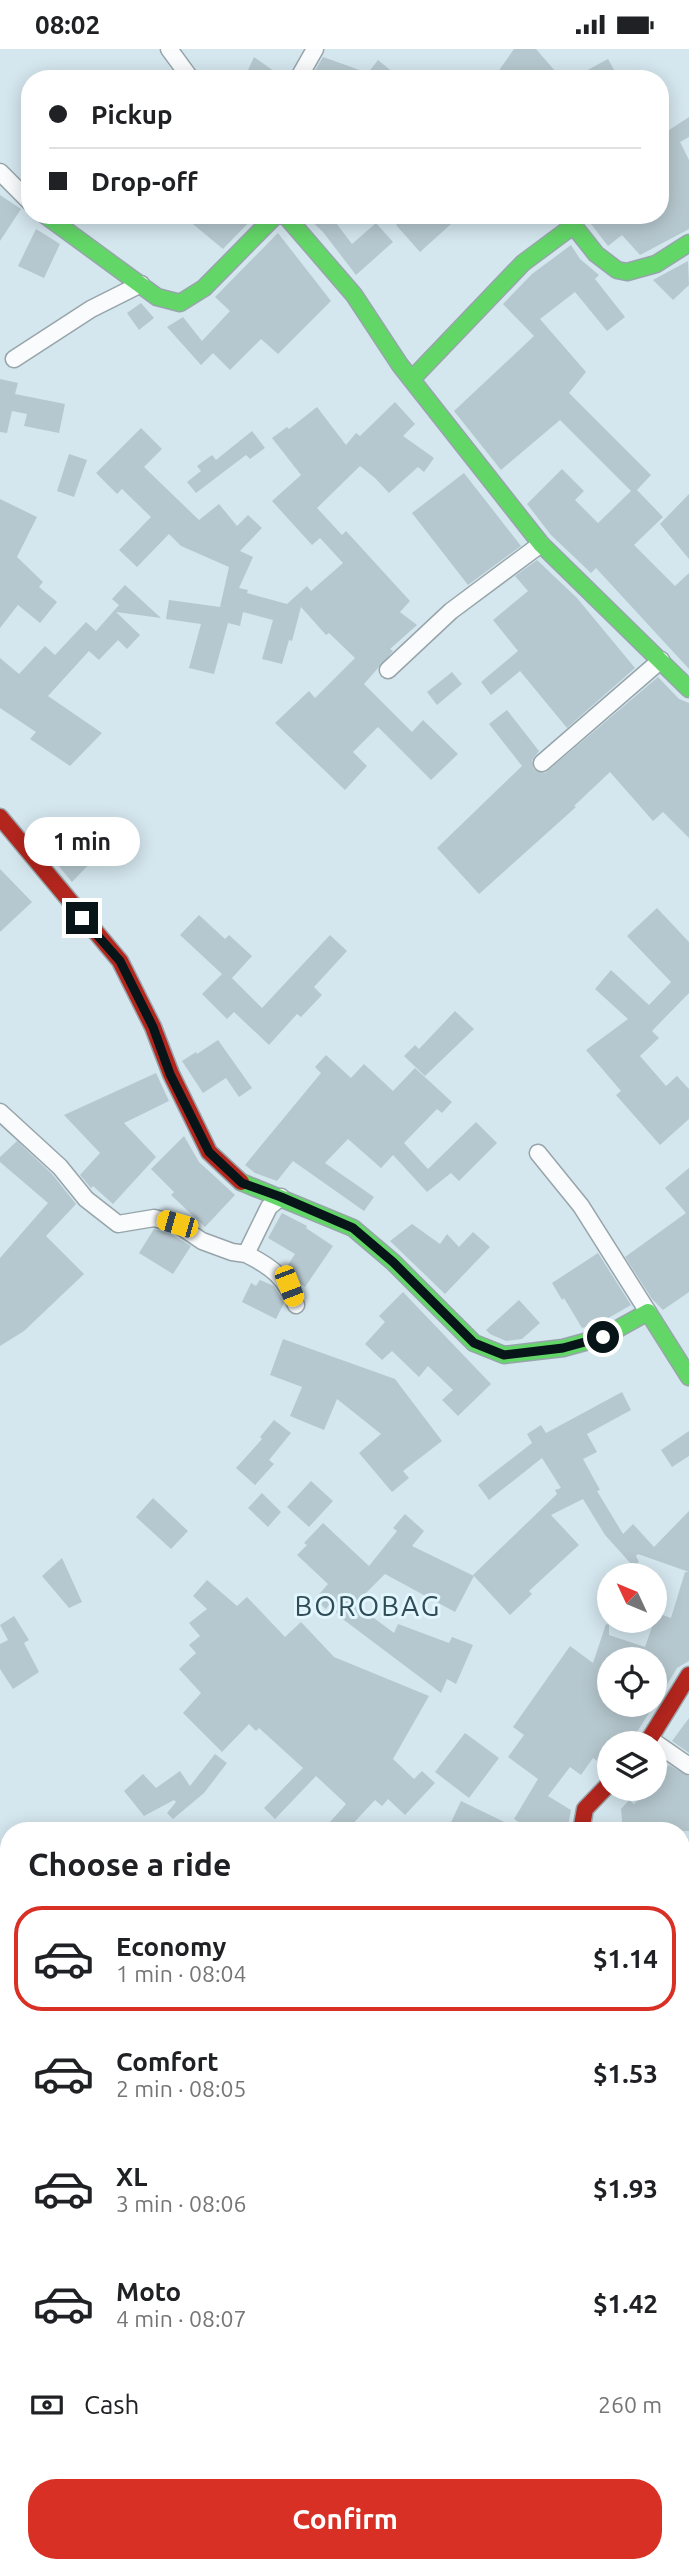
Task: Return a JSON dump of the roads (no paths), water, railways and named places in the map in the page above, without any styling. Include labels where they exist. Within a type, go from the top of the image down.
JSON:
[{"type":"street","points":[[169,49],[184,70]]},
{"type":"street","points":[[303,70],[315,49]]},
{"type":"street","points":[[0,172],[21,193]]},
{"type":"street","points":[[58,224],[157,297],[180,303],[204,288],[266,224]]},
{"type":"street","points":[[293,224],[354,295],[400,365],[541,544],[689,689]]},
{"type":"street","points":[[412,379],[523,263],[566,231],[573,228],[581,232],[591,250],[620,271],[632,273],[682,250],[689,243]]},
{"type":"street","points":[[14,359],[92,309],[141,284]]},
{"type":"street","points":[[387,670],[452,611],[541,544]]},
{"type":"street","points":[[542,764],[662,660]]},
{"type":"street","points":[[0,817],[120,961],[153,1027],[170,1074],[209,1152],[242,1183],[353,1228],[393,1262],[474,1343],[504,1355],[563,1348],[603,1337],[648,1312]]},
{"type":"street","points":[[0,1112],[60,1167],[86,1199],[118,1224],[154,1218],[177,1224],[202,1241],[246,1254],[267,1264],[289,1286],[296,1305]]},
{"type":"street","points":[[538,1153],[581,1206],[689,1377]]},
{"type":"street","points":[[246,1254],[269,1207],[281,1197]]},
{"type":"street","points":[[655,1731],[689,1675]]},
{"type":"street","points":[[667,1752],[689,1766]]},
{"type":"street","points":[[583,1822],[585,1809],[597,1796]]},
{"type":"district","name":"BOROBAG","points":[[368,1605]]}]
